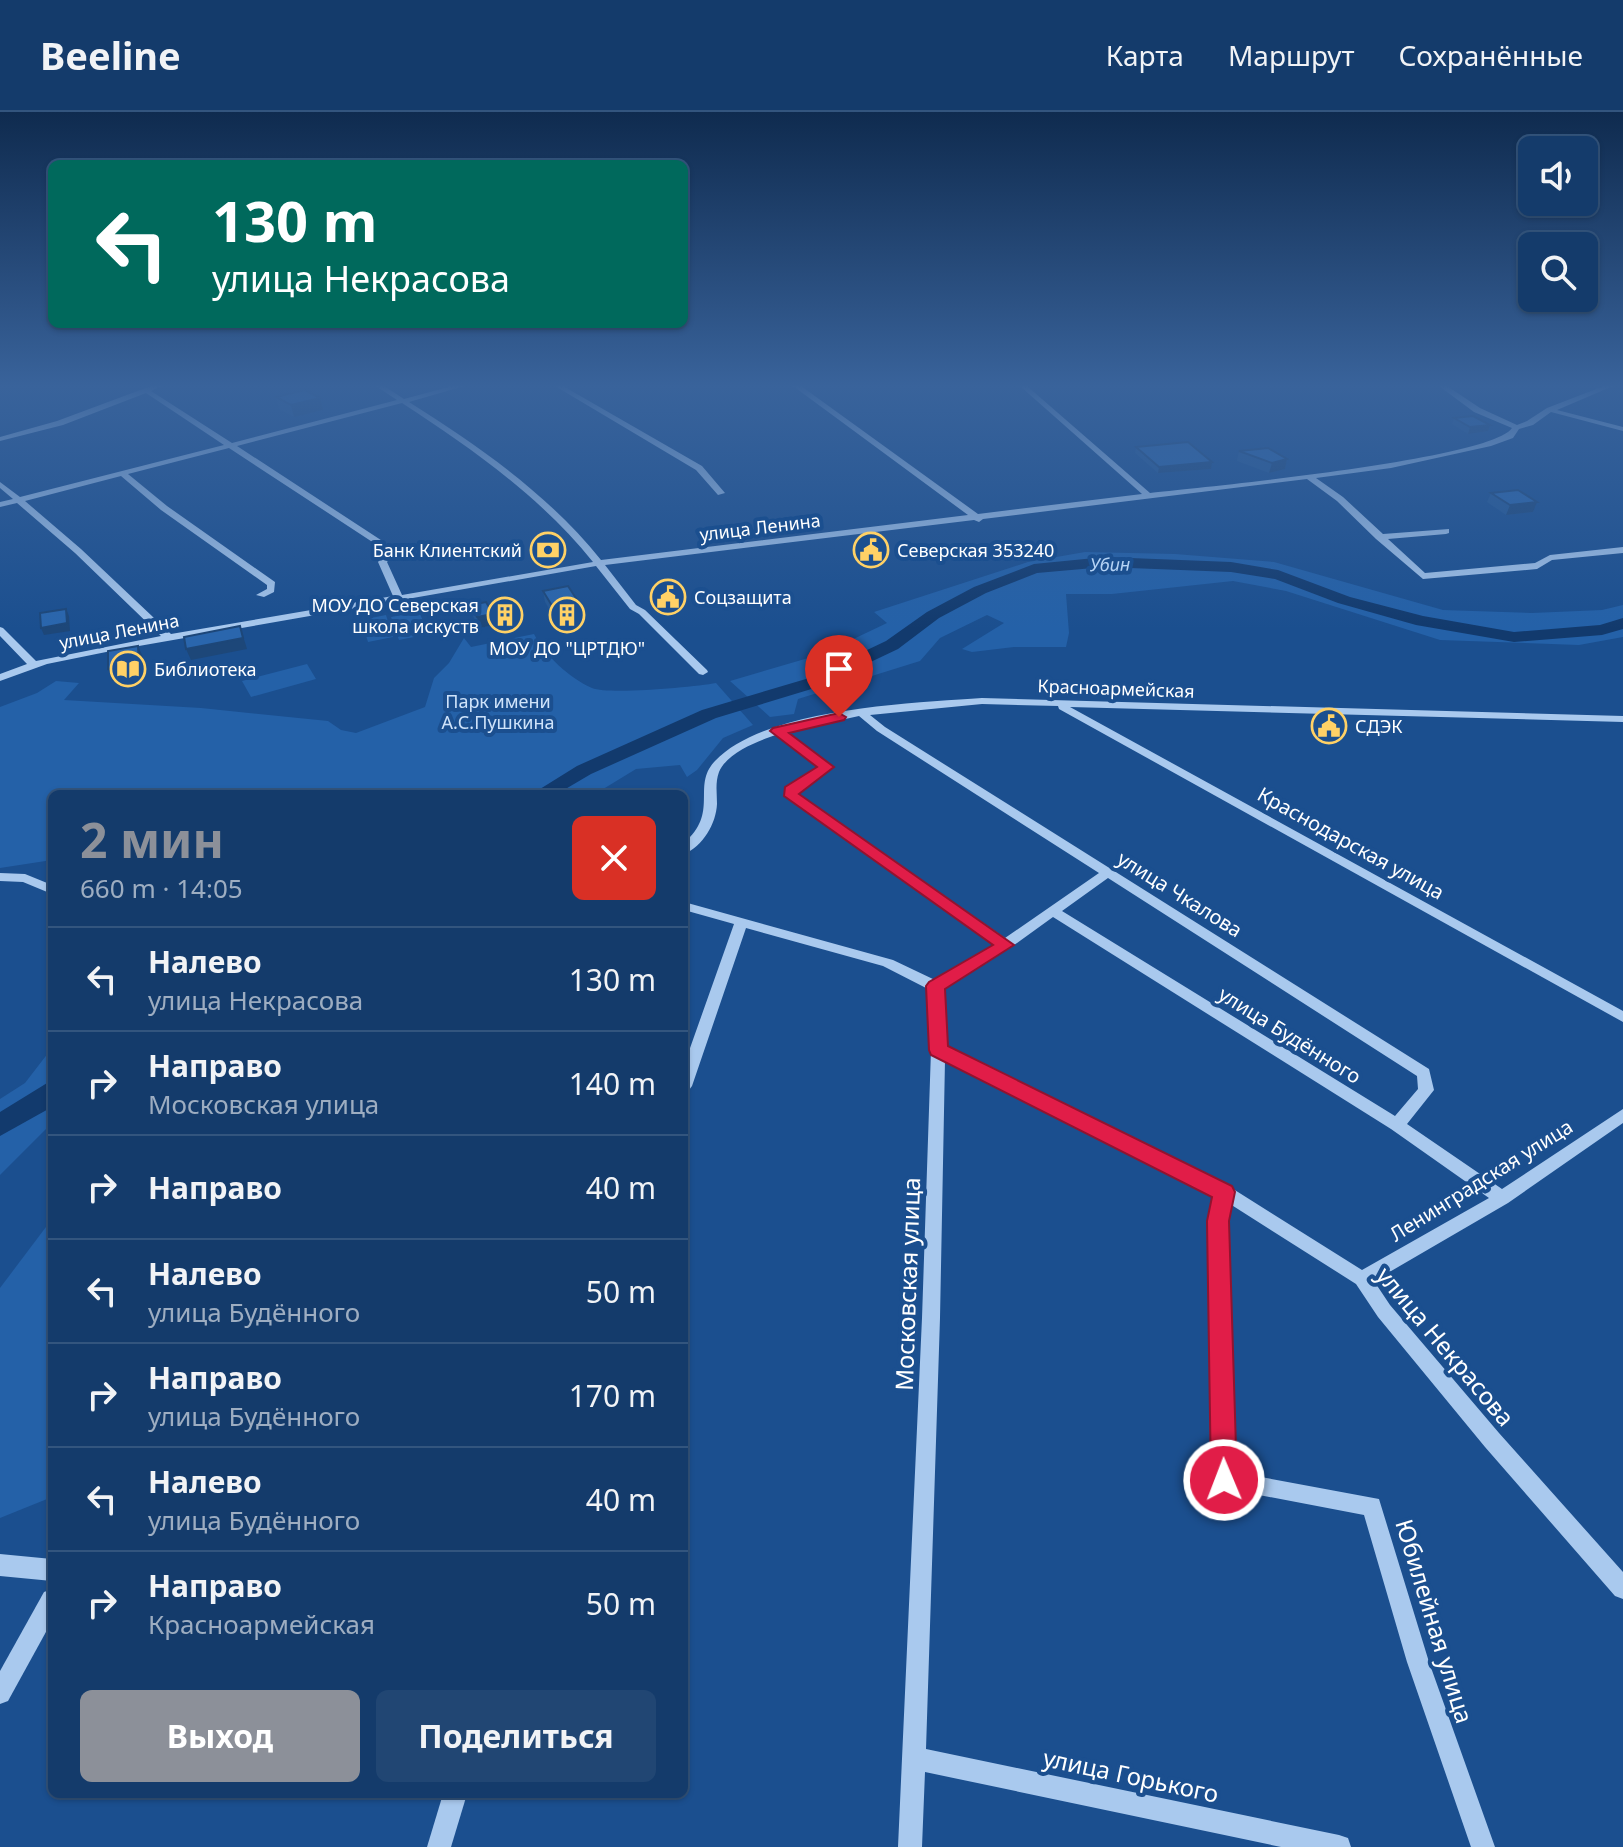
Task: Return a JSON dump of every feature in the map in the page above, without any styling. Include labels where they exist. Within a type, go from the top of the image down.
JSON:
[{"type":"street","points":[[0,505],[154,467]]},
{"type":"street","points":[[261,467],[384,546],[388,556],[382,562],[398,597]]},
{"type":"street","points":[[500,467],[525,487],[600,563],[606,576],[633,607],[642,612],[703,672]]},
{"type":"street","points":[[697,467],[721,493]]},
{"type":"street","points":[[907,467],[979,519]]},
{"type":"street","points":[[1116,467],[1149,496]]},
{"type":"street","name":"улица Ленина","points":[[0,678],[34,665],[168,637],[600,563],[979,519],[1380,467]]},
{"type":"street","points":[[124,475],[164,508],[272,584],[271,590],[261,595]]},
{"type":"street","points":[[1310,477],[1340,499],[1423,576],[1537,566],[1550,558],[1623,550]]},
{"type":"street","points":[[0,484],[78,551],[168,637]]},
{"type":"street","points":[[1379,537],[1446,531]]},
{"type":"street","points":[[0,630],[34,665]]},
{"type":"street","name":"Красноармейская","points":[[688,847],[704,833],[710,820],[712,775],[730,751],[778,731],[863,714],[982,701],[1623,719]]},
{"type":"street","name":"Краснодарская улица","points":[[1059,704],[1623,1017]]},
{"type":"street","name":"улица Чкалова","points":[[863,714],[881,729],[1424,1073],[1426,1090],[1397,1125]]},
{"type":"street","points":[[778,731],[827,767],[790,791],[792,796],[1005,945]]},
{"type":"street","points":[[688,907],[888,963],[935,986],[1005,945],[1108,872]]},
{"type":"street","points":[[0,877],[25,878],[48,888]]},
{"type":"street","name":"улица Будённого","points":[[1054,912],[1397,1125],[1502,1198]]},
{"type":"street","points":[[688,1075],[741,923]]},
{"type":"street","name":"Московская улица","points":[[910,1847],[931,1318],[938,1050],[935,986]]},
{"type":"street","name":"улица Некрасова","points":[[938,1050],[1224,1192],[1362,1279],[1433,1370],[1623,1588]]},
{"type":"street","name":"Ленинградская улица","points":[[1362,1279],[1502,1198],[1623,1115]]},
{"type":"street","name":"Юбилейная улица","points":[[1224,1192],[1218,1221],[1224,1480],[1372,1506],[1418,1662],[1483,1847]]},
{"type":"street","points":[[0,1565],[48,1570]]},
{"type":"street","points":[[0,1693],[48,1607]]},
{"type":"street","name":"улица Горького","points":[[912,1758],[1339,1847]]},
{"type":"street","points":[[439,1847],[454,1798]]},
{"type":"green space","points":[[1085,552],[1175,554],[1274,562],[1443,610],[1532,613],[1602,610],[1623,605],[1623,637],[1579,645],[1440,640],[1286,591],[1233,581],[1112,594],[1066,594],[1069,633],[1066,647],[1014,647],[972,652],[962,649],[1004,623],[987,615],[940,638],[920,661],[798,699],[794,714],[770,717],[730,681],[822,654],[887,623],[874,612],[1028,562]]},
{"type":"green space","points":[[419,612],[429,634],[399,640],[391,617]]},
{"type":"green space","points":[[386,615],[393,637],[368,642],[361,620]]},
{"type":"green space","name":"Парк имени А.С.Пушкина","points":[[534,634],[558,665],[592,688],[601,690],[633,691],[716,683],[753,725],[723,738],[697,770],[687,777],[680,765],[636,769],[602,790],[48,790],[48,861],[0,868],[0,707],[37,693],[56,681],[79,683],[64,700],[201,708],[328,721],[341,730],[356,733],[425,707],[434,678],[449,663],[464,638],[471,647]]},
{"type":"green space","points":[[307,664],[316,679],[251,697],[242,681]]},
{"type":"green space","points":[[48,1053],[48,1127],[0,1175],[0,1099],[25,1083]]},
{"type":"green space","points":[[48,1224],[48,1499],[0,1518],[0,1288]]},
{"type":"building","points":[[1518,490],[1537,502],[1510,505],[1491,493]]},
{"type":"building","points":[[568,586],[583,609],[557,614],[543,591]]},
{"type":"building","points":[[486,602],[493,614],[477,617],[471,605]]},
{"type":"building","points":[[66,609],[67,623],[41,628],[40,613]]},
{"type":"building","points":[[240,626],[243,638],[186,649],[184,637]]},
{"type":"building","points":[[138,646],[139,664],[108,669],[108,651]]},
{"type":"waterway","name":"Убин","points":[[549,790],[584,770],[709,714],[812,683],[892,645],[933,615],[980,590],[1034,569],[1105,562],[1231,567],[1278,575],[1344,600],[1422,621],[1514,637],[1602,630],[1623,623]]},
{"type":"waterway","name":"Убин","points":[[0,1125],[48,1094]]},
{"type":"place","name":"Банк Клиентский","points":[[548,550]]},
{"type":"place","name":"Северская 353240","points":[[871,550]]},
{"type":"place","name":"Соцзащита","points":[[668,597]]},
{"type":"place","name":"МОУ ДО Северская школа искуств","points":[[505,615]]},
{"type":"place","name":"МОУ ДО \"ЦРТДЮ\"","points":[[567,615]]},
{"type":"place","name":"Библиотека","points":[[128,669]]},
{"type":"place","name":"СДЭК","points":[[1329,726]]},
{"type":"route","points":[[839,717],[778,731],[827,767],[790,791],[792,796],[1005,945],[935,986],[938,1050],[1224,1192],[1218,1221],[1224,1480]]}]
